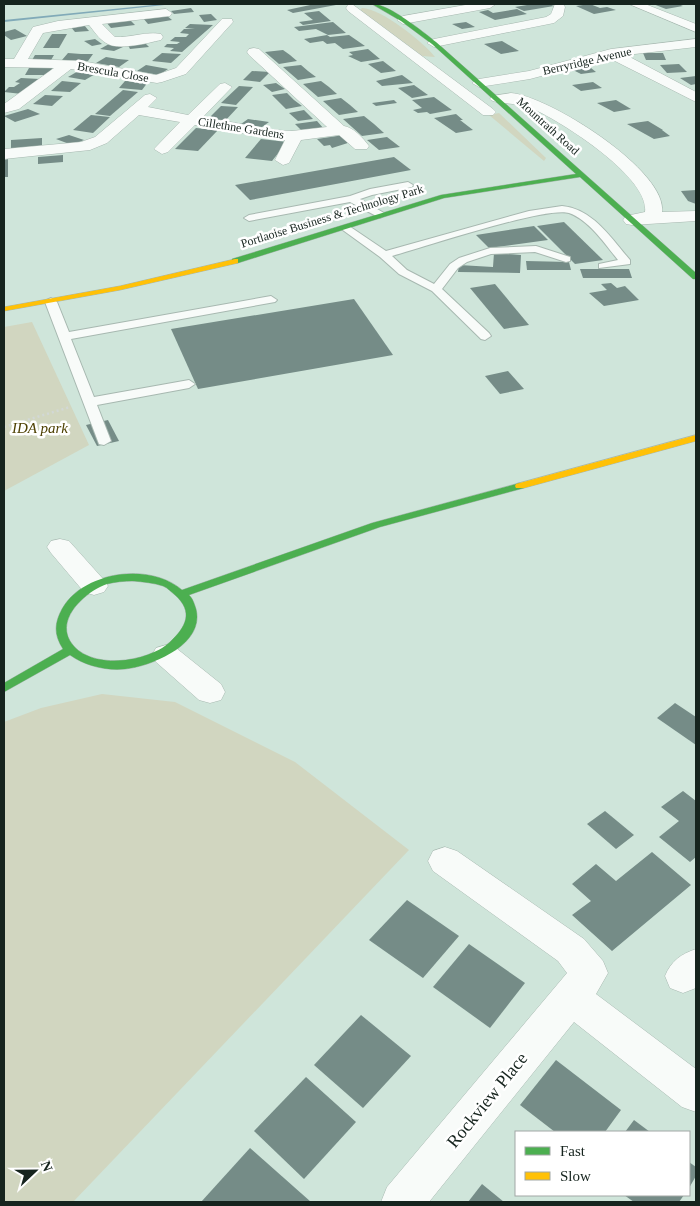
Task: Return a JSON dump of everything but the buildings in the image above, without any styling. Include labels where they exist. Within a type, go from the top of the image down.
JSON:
[{"type":"main road","name":"Mountrath Road","points":[[375,4],[403,20],[434,43],[479,83],[493,106],[640,219],[696,277]]},
{"type":"main road","name":"Portlaoise Business & Technology Park","points":[[4,309],[51,302],[206,268],[469,190],[582,175]]},
{"type":"main road","points":[[184,593],[385,522],[694,437]]},
{"type":"main road","points":[[126,577],[153,578],[170,584],[184,593],[192,604],[194,617],[190,631],[180,644],[166,655],[146,663],[123,667],[101,666],[82,659],[68,650],[61,636],[61,622],[66,608],[78,596],[94,586],[126,577]]},
{"type":"main road","points":[[4,688],[68,650]]},
{"type":"street","points":[[375,4],[352,8],[423,63],[493,106],[521,99],[534,104],[563,120],[616,156],[643,183],[653,200],[653,214],[640,219]]},
{"type":"street","points":[[403,20],[490,4]]},
{"type":"street","points":[[635,4],[696,28]]},
{"type":"street","points":[[434,43],[550,20],[556,16],[559,7]]},
{"type":"street","points":[[672,17],[688,11]]},
{"type":"street","points":[[11,63],[38,30],[58,25],[166,13]]},
{"type":"street","points":[[92,21],[111,40],[129,42],[156,37]]},
{"type":"street","points":[[157,80],[181,71],[222,27],[238,33]]},
{"type":"street","name":"Berryridge Avenue","points":[[479,83],[530,75],[611,53],[696,43]]},
{"type":"street","points":[[611,53],[696,98]]},
{"type":"street","points":[[253,59],[268,64],[338,130],[345,131],[361,146]]},
{"type":"street","points":[[423,63],[452,59]]},
{"type":"street","name":"Brescula Close","points":[[11,63],[69,64],[157,80]]},
{"type":"street","name":"Brescula Close","points":[[4,109],[14,106],[69,64]]},
{"type":"street","points":[[4,154],[84,147],[101,140],[138,110],[160,87],[162,84],[157,80]]},
{"type":"street","points":[[162,149],[225,87]]},
{"type":"street","name":"Cillethne Gardens","points":[[138,110],[274,135],[292,136],[338,130]]},
{"type":"street","points":[[283,160],[294,140],[292,136]]},
{"type":"street","points":[[640,219],[696,216]]},
{"type":"street","points":[[60,547],[94,586]]},
{"type":"street","points":[[166,655],[210,692]]},
{"type":"street","name":"Rockview Place","points":[[402,1202],[590,973],[571,950],[444,861]]},
{"type":"street","points":[[571,997],[696,1093]]},
{"type":"lane","points":[[249,218],[352,199],[370,192],[408,185]]},
{"type":"lane","points":[[352,199],[380,215]]},
{"type":"lane","points":[[384,254],[555,209],[571,211],[583,216],[626,262],[603,266]]},
{"type":"lane","points":[[345,228],[384,254],[403,272],[436,289],[485,336]]},
{"type":"lane","points":[[436,289],[454,266],[463,260],[490,251],[536,249],[566,259]]},
{"type":"lane","points":[[64,337],[271,300]]},
{"type":"lane","points":[[51,302],[104,441]]},
{"type":"lane","points":[[89,402],[189,384]]},
{"type":"path","points":[[4,427],[89,402]]},
{"type":"green space","points":[[362,8],[380,14],[401,27],[435,57],[422,56],[360,10]]},
{"type":"green space","points":[[499,113],[546,158],[544,161],[489,115]]},
{"type":"green space","name":"IDA park","points":[[32,322],[89,445],[4,491],[4,327]]},
{"type":"green space","points":[[102,694],[175,702],[295,762],[409,850],[73,1202],[4,1202],[4,722],[41,708]]},
{"type":"waterway","points":[[4,21],[172,4]]},
{"type":"traffic: fast","points":[[375,4],[403,20],[434,43],[696,277]]},
{"type":"traffic: fast","points":[[235,261],[443,196],[582,175]]},
{"type":"traffic: fast","points":[[184,593],[376,525],[520,486]]},
{"type":"traffic: fast","points":[[133,577],[166,583],[188,601],[192,618],[185,634],[170,649],[149,660],[124,665],[99,664],[76,654],[67,646],[62,636],[63,617],[68,608],[84,592],[102,582],[133,577]]},
{"type":"traffic: fast","points":[[4,688],[68,651]]},
{"type":"traffic: slow","points":[[4,309],[120,288],[235,261]]},
{"type":"traffic: slow","points":[[520,486],[696,438]]}]
